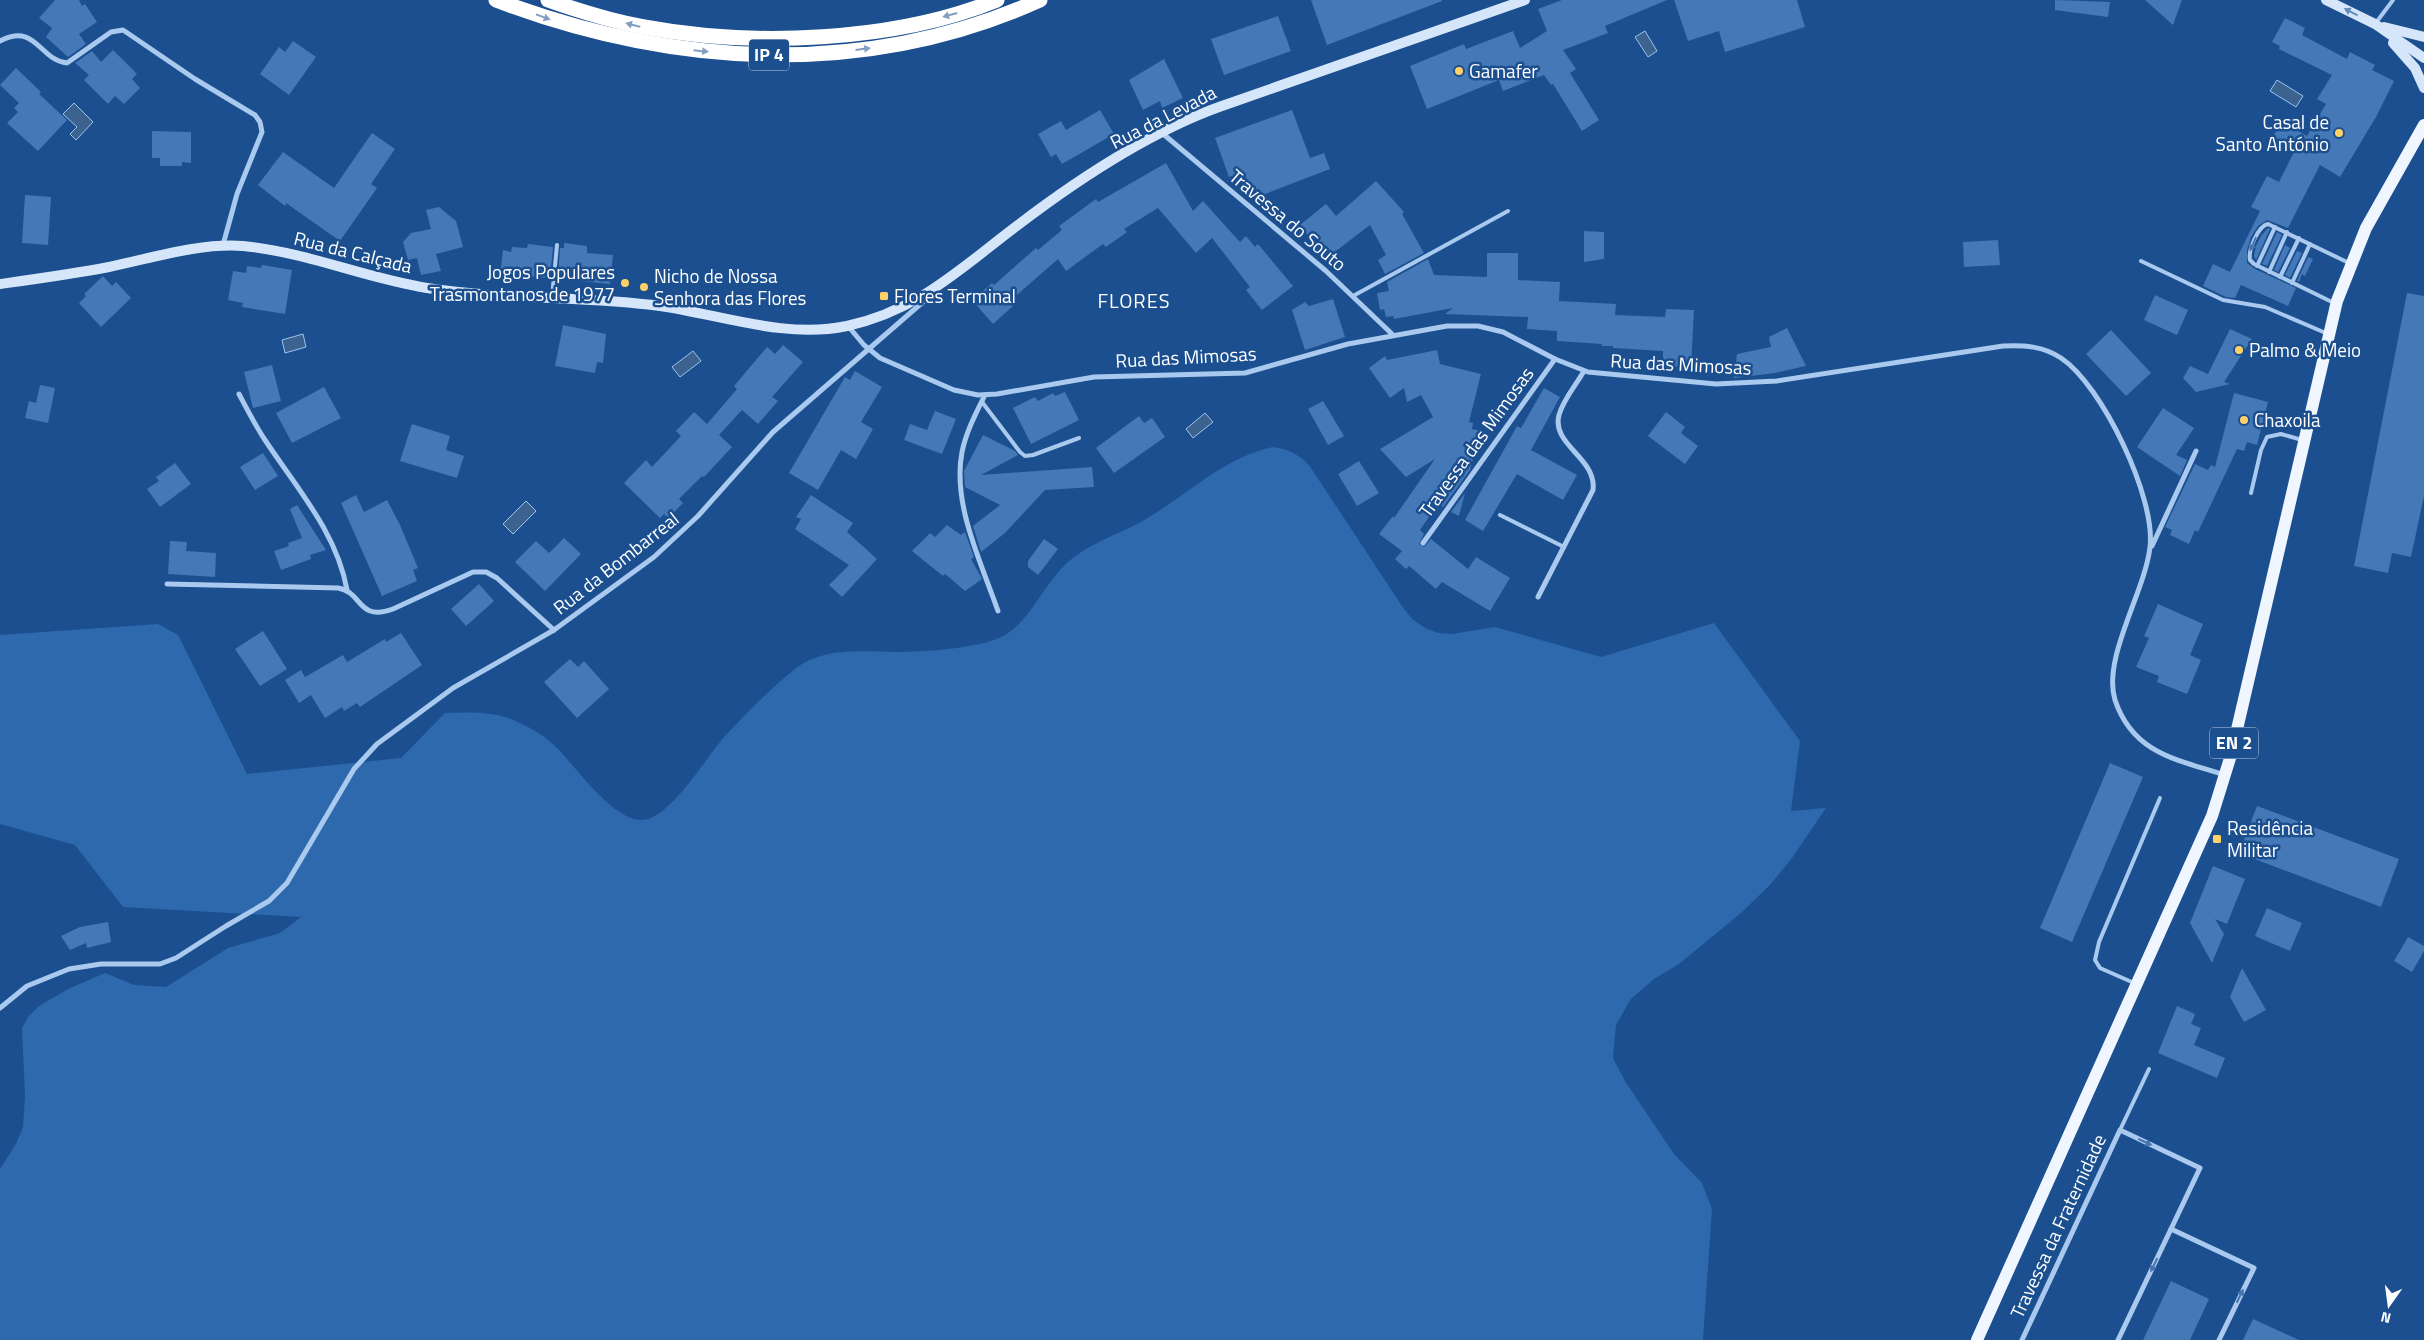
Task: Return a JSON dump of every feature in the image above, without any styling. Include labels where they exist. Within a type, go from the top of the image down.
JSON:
[{"type":"highway","name":"IP 4","points":[[497,0],[557,22],[626,40],[743,55],[809,56],[876,48],[944,34],[1010,14],[1040,0]]},
{"type":"highway","name":"IP 4","points":[[548,0],[643,27],[705,35],[776,38],[853,34],[919,23],[979,7],[997,0]]},
{"type":"main road","name":"EN 2","points":[[1977,1340],[2206,829],[2226,775],[2336,304],[2371,219],[2424,125]]},
{"type":"street","name":"Rua da Levada","points":[[848,326],[898,310],[925,296],[1063,193],[1162,133],[1219,106],[1525,0]]},
{"type":"street","points":[[2326,0],[2375,24],[2424,58]]},
{"type":"street","points":[[2375,24],[2424,37]]},
{"type":"street","points":[[2375,24],[2412,64],[2424,88]]},
{"type":"street","points":[[0,41],[12,36],[22,35],[55,58],[67,63],[111,32],[124,30],[191,77],[255,115],[261,125],[261,135],[237,194],[223,246]]},
{"type":"street","name":"Travessa do Souto","points":[[1162,133],[1353,296],[1392,334]]},
{"type":"street","name":"Rua da Calçada","points":[[0,284],[223,246],[276,252],[418,286],[462,292],[660,306],[784,328],[813,329],[848,326]]},
{"type":"street","name":"Rua da Bombarreal","points":[[0,1008],[11,997],[27,986],[69,969],[101,964],[160,964],[176,958],[269,901],[287,883],[360,760],[395,730],[460,683],[554,630],[635,572],[670,543],[708,506],[773,432],[954,275]]},
{"type":"street","name":"Rua das Mimosas","points":[[848,326],[868,349],[892,364],[954,390],[985,395],[1094,376],[1245,373],[1348,344],[1440,326],[1478,326],[1514,336],[1555,359],[1584,371],[1707,383],[1765,382],[1992,347],[2024,345],[2044,349],[2061,357],[2082,376],[2107,413],[2144,499],[2150,527],[2150,551],[2145,573],[2114,667],[2112,683],[2115,699],[2132,731],[2154,751],[2226,775]]},
{"type":"street","name":"Travessa das Mimosas","points":[[1423,542],[1555,359]]},
{"type":"street","points":[[1538,597],[1593,490],[1592,476],[1588,466],[1563,438],[1558,425],[1562,407],[1584,371]]},
{"type":"street","points":[[239,394],[259,431],[320,522],[341,568],[347,590],[362,607],[380,612],[393,609],[468,574],[486,572],[497,578],[554,630]]},
{"type":"street","points":[[985,395],[969,428],[962,452],[961,494],[998,610]]},
{"type":"street","points":[[2150,551],[2196,451]]},
{"type":"street","points":[[167,584],[347,590]]},
{"type":"street","name":"Travessa da Fraternidade","points":[[2022,1340],[2120,1130],[2200,1168],[2171,1229]]},
{"type":"street","points":[[2118,1340],[2171,1229],[2254,1268],[2219,1340]]},
{"type":"lane","points":[[2375,24],[2393,0]]},
{"type":"lane","points":[[1353,296],[1508,211]]},
{"type":"lane","points":[[2336,304],[2257,266],[2250,260],[2249,254],[2259,231],[2265,224],[2287,232],[2351,264]]},
{"type":"lane","points":[[2257,266],[2275,227]]},
{"type":"lane","points":[[2269,272],[2287,232]]},
{"type":"lane","points":[[2280,277],[2299,238]]},
{"type":"lane","points":[[2292,283],[2310,244]]},
{"type":"lane","points":[[552,298],[557,245]]},
{"type":"lane","points":[[2141,261],[2223,300],[2265,306],[2328,334]]},
{"type":"lane","points":[[982,402],[1025,456],[1033,455],[1079,438]]},
{"type":"lane","points":[[2251,493],[2260,450],[2267,437],[2281,434],[2304,440]]},
{"type":"lane","points":[[1500,515],[1564,547]]},
{"type":"lane","points":[[2136,984],[2100,968],[2095,960],[2096,951],[2160,798]]},
{"type":"lane","points":[[2120,1130],[2149,1069]]},
{"type":"shaded area","points":[[1645,31],[1657,51],[1648,57],[1635,37]]},
{"type":"shaded area","points":[[2277,80],[2303,96],[2296,107],[2270,91]]},
{"type":"shaded area","points":[[74,103],[93,122],[76,140],[70,134],[77,127],[63,114]]},
{"type":"shaded area","points":[[303,334],[306,347],[285,353],[282,340]]},
{"type":"shaded area","points":[[693,351],[701,361],[680,377],[672,367]]},
{"type":"shaded area","points":[[1205,413],[1213,422],[1193,438],[1186,429]]},
{"type":"shaded area","points":[[1273,447],[1293,453],[1309,465],[1402,606],[1412,619],[1425,628],[1438,633],[1452,634],[1495,627],[1601,657],[1714,623],[1800,741],[1791,811],[1826,808],[1792,858],[1770,885],[1741,913],[1679,964],[1654,979],[1630,1000],[1616,1025],[1613,1058],[1625,1081],[1674,1154],[1702,1183],[1712,1209],[1703,1340],[0,1340],[0,1169],[16,1144],[23,1127],[25,1096],[22,1028],[28,1017],[39,1006],[68,989],[105,973],[134,985],[166,987],[228,948],[280,933],[301,917],[123,907],[75,845],[0,824],[0,635],[158,624],[178,635],[247,774],[401,758],[445,713],[486,713],[515,720],[550,741],[608,803],[632,818],[643,820],[654,816],[666,808],[688,784],[718,744],[760,700],[795,669],[819,657],[831,654],[858,651],[908,652],[950,649],[992,641],[1001,637],[1020,623],[1059,571],[1087,548],[1151,516],[1224,466],[1240,458]]},
{"type":"shaded area","points":[[526,501],[536,511],[513,534],[503,524]]},
{"type":"building","points":[[55,0],[79,0],[82,6],[85,4],[97,22],[79,34],[86,44],[68,57],[46,37],[52,28],[39,18]]},
{"type":"building","points":[[1311,0],[1442,0],[1442,1],[1327,45]]},
{"type":"building","points":[[1562,0],[1667,0],[1605,26],[1608,33],[1563,50],[1576,69],[1570,73],[1599,120],[1582,131],[1553,84],[1551,85],[1544,75],[1503,91],[1499,80],[1427,109],[1410,66],[1464,44],[1466,49],[1513,31],[1520,48],[1547,31],[1538,9]]},
{"type":"building","points":[[1674,0],[1797,0],[1805,27],[1725,52],[1719,31],[1688,41]]},
{"type":"building","points":[[2055,0],[2110,2],[2108,17],[2055,10]]},
{"type":"building","points":[[2145,0],[2182,0],[2173,25]]},
{"type":"building","points":[[1278,16],[1291,51],[1224,75],[1211,39]]},
{"type":"building","points":[[2285,18],[2305,28],[2302,35],[2347,59],[2350,52],[2375,65],[2372,70],[2394,81],[2376,117],[2340,177],[2320,165],[2288,228],[2267,220],[2258,226],[2251,237],[2247,250],[2247,263],[2255,269],[2296,288],[2288,306],[2241,285],[2235,298],[2226,297],[2203,286],[2213,264],[2230,272],[2260,211],[2251,207],[2267,176],[2279,182],[2295,150],[2273,136],[2282,122],[2307,136],[2326,104],[2317,99],[2332,75],[2279,49],[2280,46],[2272,42]]},
{"type":"building","points":[[293,41],[316,57],[289,95],[260,74],[279,47],[285,52]]},
{"type":"building","points":[[113,50],[137,74],[132,79],[140,88],[124,104],[115,96],[108,104],[84,80],[89,75],[75,63],[92,51],[101,62]]},
{"type":"building","points":[[1164,59],[1183,98],[1162,108],[1160,101],[1143,110],[1129,80]]},
{"type":"building","points":[[16,68],[41,92],[39,94],[67,120],[38,151],[7,123],[18,112],[14,108],[19,103],[0,85]]},
{"type":"building","points":[[1100,110],[1114,134],[1062,164],[1056,154],[1051,157],[1038,134],[1061,121],[1066,130]]},
{"type":"building","points":[[1292,110],[1310,158],[1324,153],[1330,169],[1254,198],[1244,172],[1229,177],[1215,138]]},
{"type":"building","points":[[152,131],[191,132],[191,163],[182,162],[182,166],[160,166],[160,158],[152,158]]},
{"type":"building","points":[[372,133],[395,149],[371,184],[377,188],[340,241],[286,203],[285,206],[258,185],[283,152],[334,188]]},
{"type":"building","points":[[1166,163],[1193,211],[1203,201],[1240,242],[1246,236],[1255,247],[1258,244],[1293,286],[1262,310],[1246,290],[1250,287],[1212,238],[1196,253],[1158,208],[1124,229],[1127,232],[1106,247],[1103,244],[1066,271],[1058,259],[1009,302],[1013,306],[993,324],[972,300],[992,283],[994,285],[1036,248],[1038,250],[1062,230],[1059,226],[1096,199],[1098,202]]},
{"type":"building","points":[[1376,181],[1404,212],[1402,214],[1424,253],[1385,274],[1378,260],[1386,255],[1370,225],[1332,254],[1325,245],[1319,249],[1300,225],[1326,204],[1336,216]]},
{"type":"building","points":[[25,195],[51,197],[48,245],[22,243]]},
{"type":"building","points":[[439,207],[456,221],[463,247],[436,254],[441,271],[421,275],[417,258],[408,260],[403,242],[411,233],[431,229],[426,210]]},
{"type":"building","points":[[2268,228],[2270,229],[2256,260],[2254,256],[2256,246]]},
{"type":"building","points":[[1584,231],[1604,232],[1604,259],[1584,262]]},
{"type":"building","points":[[2277,232],[2282,235],[2267,266],[2262,264]]},
{"type":"building","points":[[1998,240],[2000,265],[1964,267],[1963,242]]},
{"type":"building","points":[[564,243],[587,246],[587,253],[613,255],[610,284],[558,279],[560,248],[564,248]]},
{"type":"building","points":[[528,244],[553,247],[550,278],[521,276],[520,280],[500,277],[503,250],[511,252],[512,247],[527,248]]},
{"type":"building","points":[[2285,245],[2290,248],[2278,272],[2274,270]]},
{"type":"building","points":[[2297,251],[2302,253],[2290,278],[2285,275]]},
{"type":"building","points":[[1487,253],[1518,253],[1518,280],[1560,282],[1559,301],[1616,304],[1615,315],[1665,317],[1666,309],[1694,310],[1691,367],[1663,366],[1663,351],[1613,348],[1613,346],[1602,346],[1602,344],[1557,341],[1557,331],[1527,329],[1528,317],[1445,314],[1453,308],[1394,319],[1393,316],[1386,317],[1384,309],[1380,310],[1377,293],[1389,291],[1387,282],[1428,259],[1434,275],[1487,277]]},
{"type":"building","points":[[2308,257],[2313,259],[2305,276],[2302,274],[2299,282],[2297,281]]},
{"type":"building","points":[[262,265],[292,270],[285,314],[242,307],[243,303],[228,300],[233,271],[246,273],[247,266],[261,268]]},
{"type":"building","points":[[103,276],[112,286],[116,282],[131,298],[101,327],[79,303],[86,296],[84,294]]},
{"type":"building","points":[[2407,293],[2424,296],[2424,496],[2411,557],[2392,553],[2388,573],[2354,566]]},
{"type":"building","points":[[2155,295],[2188,310],[2177,335],[2144,320]]},
{"type":"building","points":[[1333,299],[1345,337],[1305,350],[1292,310],[1305,302],[1309,306]]},
{"type":"building","points":[[563,325],[606,334],[603,363],[597,362],[595,373],[555,366]]},
{"type":"building","points":[[1787,328],[1806,366],[1775,373],[1734,378],[1737,354],[1771,347],[1769,337]]},
{"type":"building","points":[[2230,329],[2252,339],[2224,382],[2230,384],[2196,392],[2183,378],[2190,366],[2208,374]]},
{"type":"building","points":[[2111,330],[2151,373],[2126,396],[2086,354]]},
{"type":"building","points":[[783,345],[803,362],[772,397],[778,401],[758,424],[742,410],[719,435],[732,447],[704,477],[702,476],[679,499],[683,503],[668,518],[664,514],[660,518],[624,483],[646,460],[652,467],[681,436],[676,431],[694,412],[707,424],[737,389],[734,386],[767,347],[775,354]]},
{"type":"building","points":[[1437,350],[1440,364],[1481,374],[1469,422],[1473,423],[1472,429],[1480,431],[1470,470],[1443,507],[1438,504],[1420,530],[1424,534],[1419,544],[1424,547],[1431,539],[1468,569],[1476,557],[1510,578],[1490,611],[1442,582],[1436,589],[1409,566],[1406,569],[1395,559],[1402,551],[1379,534],[1393,516],[1394,518],[1435,459],[1406,477],[1380,449],[1433,417],[1421,395],[1407,402],[1404,388],[1390,398],[1369,368],[1385,356],[1387,360]]},
{"type":"building","points":[[272,365],[281,401],[253,408],[244,372]]},
{"type":"building","points":[[855,371],[882,387],[861,422],[873,429],[856,459],[841,450],[818,490],[789,473],[845,377],[850,380]]},
{"type":"building","points":[[40,385],[55,388],[48,423],[25,418],[29,401],[36,403]]},
{"type":"building","points":[[324,387],[341,418],[292,443],[276,413]]},
{"type":"building","points":[[1544,388],[1560,397],[1531,450],[1577,475],[1563,500],[1517,474],[1483,531],[1465,520],[1517,426],[1521,428]]},
{"type":"building","points":[[1065,392],[1079,420],[1031,444],[1013,408],[1035,397],[1038,401],[1053,393],[1055,396]]},
{"type":"building","points":[[2234,393],[2268,402],[2257,445],[2247,442],[2244,451],[2237,449],[2198,532],[2195,530],[2189,544],[2170,535],[2172,530],[2165,527],[2195,464],[2208,470],[2211,465],[2215,467]]},
{"type":"building","points":[[1323,401],[1344,436],[1328,445],[1308,409]]},
{"type":"building","points":[[2163,408],[2194,428],[2176,455],[2187,460],[2180,476],[2137,447]]},
{"type":"building","points":[[935,411],[956,419],[942,454],[904,440],[910,424],[927,430]]},
{"type":"building","points":[[1666,412],[1685,427],[1681,433],[1698,446],[1685,464],[1648,436]]},
{"type":"building","points":[[1139,416],[1144,423],[1152,418],[1165,437],[1114,473],[1096,448]]},
{"type":"building","points":[[412,424],[450,436],[446,450],[464,456],[457,478],[400,461]]},
{"type":"building","points":[[983,435],[1015,451],[1018,455],[981,475],[1092,467],[1094,487],[1045,490],[1005,533],[981,552],[973,526],[1000,505],[965,487],[964,471]]},
{"type":"building","points":[[263,453],[278,476],[255,490],[240,467]]},
{"type":"building","points":[[1359,461],[1379,493],[1357,506],[1338,474]]},
{"type":"building","points":[[175,463],[191,484],[160,507],[147,489],[159,481],[156,477]]},
{"type":"building","points":[[1465,493],[1459,516],[1451,512]]},
{"type":"building","points":[[356,495],[364,512],[387,500],[418,568],[413,570],[417,581],[382,596],[341,503]]},
{"type":"building","points":[[811,495],[853,523],[847,532],[877,559],[842,597],[829,585],[849,565],[795,529],[801,519],[796,517]]},
{"type":"building","points":[[297,505],[326,550],[310,555],[311,559],[281,570],[274,551],[289,546],[288,543],[302,538],[290,509]]},
{"type":"building","points":[[947,525],[961,535],[965,532],[974,557],[971,559],[982,579],[965,591],[945,574],[943,576],[912,551],[930,533],[935,537]]},
{"type":"building","points":[[564,538],[581,554],[545,591],[515,562],[536,541],[549,553]]},
{"type":"building","points":[[1044,539],[1058,549],[1038,575],[1028,567],[1028,561]]},
{"type":"building","points":[[170,541],[187,542],[186,551],[216,553],[215,577],[168,574]]},
{"type":"building","points":[[479,584],[494,601],[466,626],[451,609]]},
{"type":"building","points":[[2158,604],[2203,624],[2190,655],[2201,660],[2187,694],[2157,682],[2159,676],[2136,667],[2149,638],[2144,636]]},
{"type":"building","points":[[263,631],[287,669],[260,686],[235,649]]},
{"type":"building","points":[[401,633],[422,665],[360,707],[357,703],[344,711],[342,707],[325,718],[311,695],[299,703],[285,680],[301,670],[305,677],[343,655],[347,662],[385,639],[386,642]]},
{"type":"building","points":[[570,659],[578,667],[584,661],[609,689],[577,718],[544,682]]},
{"type":"building","points":[[2110,763],[2143,777],[2072,942],[2040,928]]},
{"type":"building","points":[[2257,806],[2399,859],[2381,907],[2239,853]]},
{"type":"building","points":[[2213,866],[2245,879],[2227,924],[2215,919],[2224,934],[2212,963],[2190,923]]},
{"type":"building","points":[[2267,908],[2302,923],[2290,951],[2255,936]]},
{"type":"building","points":[[108,922],[111,942],[87,948],[86,943],[70,950],[61,936],[80,927]]},
{"type":"building","points":[[2408,937],[2424,946],[2424,951],[2412,972],[2394,961]]},
{"type":"building","points":[[2242,968],[2266,1010],[2244,1022],[2230,997]]},
{"type":"building","points":[[2177,1006],[2193,1013],[2195,1015],[2191,1024],[2201,1028],[2194,1045],[2225,1058],[2217,1078],[2158,1053]]},
{"type":"building","points":[[2171,1281],[2209,1299],[2190,1340],[2143,1340]]},
{"type":"building","points":[[2253,1319],[2299,1340],[2243,1340]]},
{"type":"place","name":"Gamafer","points":[[1459,71]]},
{"type":"place","name":"Casal de Santo António","points":[[2339,133]]},
{"type":"place","name":"Jogos Populares Trasmontanos de 1977","points":[[625,283]]},
{"type":"place","name":"Nicho de Nossa Senhora das Flores","points":[[644,287]]},
{"type":"place","name":"Flores Terminal","points":[[884,296]]},
{"type":"place","name":"Palmo & Meio","points":[[2239,350]]},
{"type":"place","name":"Chaxoila","points":[[2244,420]]},
{"type":"place","name":"Residência Militar","points":[[2217,839]]},
{"type":"district","name":"FLORES","points":[[1134,301]]}]
